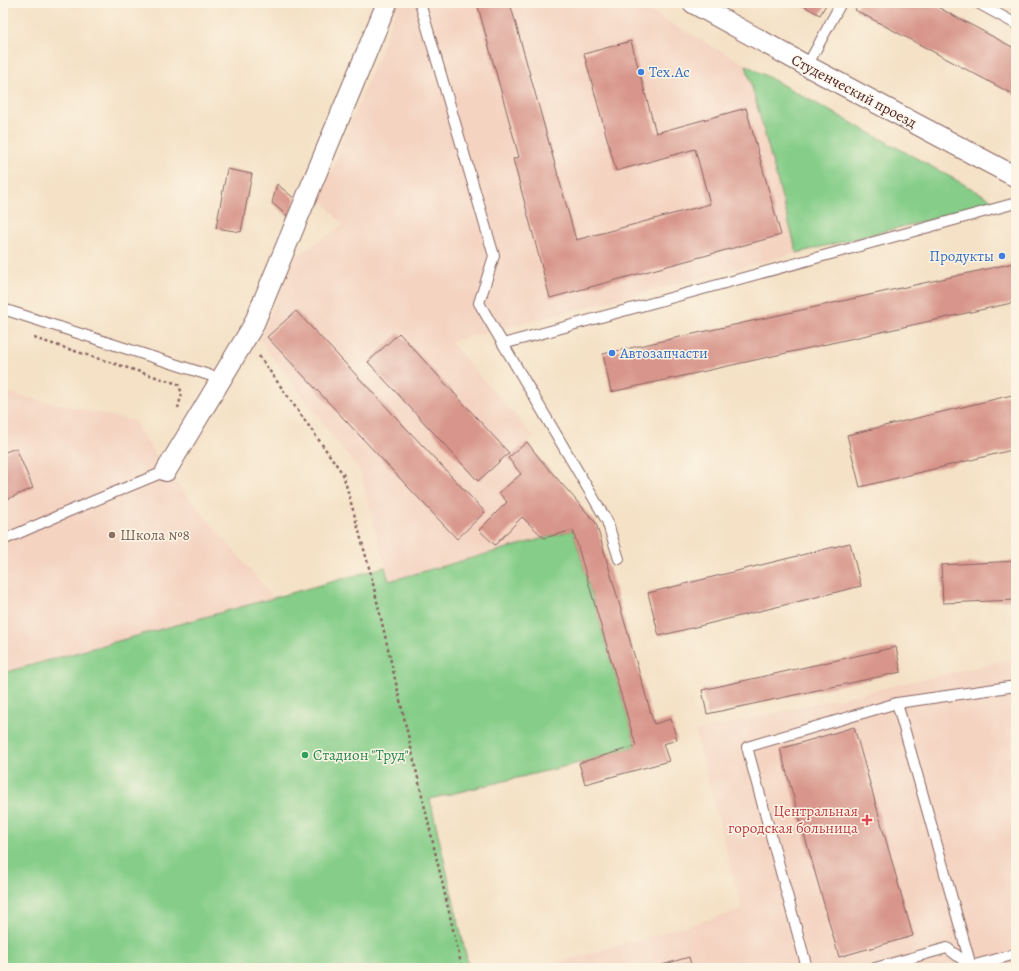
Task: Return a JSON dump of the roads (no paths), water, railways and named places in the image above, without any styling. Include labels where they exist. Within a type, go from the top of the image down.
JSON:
[{"type":"street","points":[[166,471],[256,319],[387,3]]},
{"type":"street","name":"Студенческий проезд","points":[[693,3],[807,66],[1016,177]]},
{"type":"lane","points":[[420,3],[494,256],[479,303],[607,521],[619,559]]},
{"type":"lane","points":[[807,66],[841,3]]},
{"type":"lane","points":[[978,3],[1016,24]]},
{"type":"lane","points":[[503,344],[1016,203]]},
{"type":"lane","points":[[3,309],[221,379]]},
{"type":"lane","points":[[3,540],[166,471]]},
{"type":"lane","points":[[807,968],[747,747],[897,703],[1016,686]]},
{"type":"lane","points":[[897,703],[970,967]]},
{"type":"lane","points":[[875,968],[947,948],[970,967]]},
{"type":"lane","points":[[970,967],[1016,954]]},
{"type":"place","name":"Тех.Ас","points":[[641,72]]},
{"type":"place","name":"Продукты","points":[[1002,256]]},
{"type":"place","name":"Автозапчасти","points":[[612,353]]},
{"type":"place","name":"Школа №8","points":[[112,535]]},
{"type":"place","name":"Стадион \"Труд\"","points":[[305,755]]},
{"type":"place","name":"Центральная городская больница","points":[[867,820]]}]
